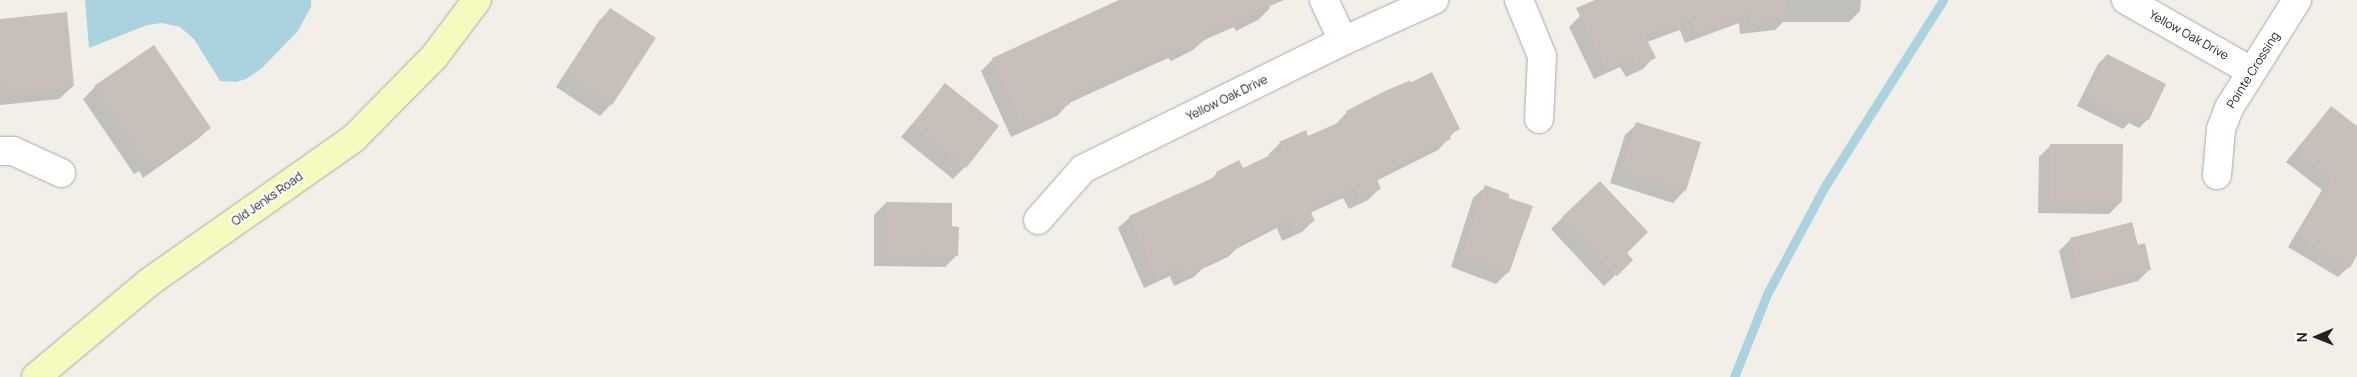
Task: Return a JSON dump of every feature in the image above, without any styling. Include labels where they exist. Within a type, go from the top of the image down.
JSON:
[{"type":"street","name":"Old Jenks Road","points":[[36,377],[148,283],[354,138],[434,57],[477,0]]},
{"type":"street","points":[[1324,0],[1343,41]]},
{"type":"street","name":"Yellow Oak Drive","points":[[1038,220],[1083,169],[1343,41],[1434,0]]},
{"type":"street","points":[[1518,0],[1542,56],[1539,119]]},
{"type":"street","name":"Yellow Oak Drive","points":[[2126,0],[2251,71]]},
{"type":"street","name":"Pointe Crossing","points":[[2217,175],[2221,129],[2229,108],[2297,0]]},
{"type":"street","points":[[0,151],[13,151],[61,173]]},
{"type":"water","points":[[85,0],[311,0],[311,7],[298,31],[262,68],[246,79],[236,82],[220,81],[194,39],[180,27],[162,23],[147,25],[89,48]]},
{"type":"building","points":[[1119,0],[1284,0],[1204,34],[1207,39],[1183,50],[1180,47],[1068,98],[1070,104],[1023,126],[992,58]]},
{"type":"building","points":[[1595,0],[1785,0],[1787,19],[1750,23],[1750,13],[1696,33],[1692,20],[1645,36],[1656,58],[1637,67],[1632,57],[1606,68],[1576,8]]},
{"type":"building","points":[[610,8],[656,38],[612,105],[566,74]]},
{"type":"building","points":[[67,12],[74,86],[10,93],[9,88],[0,86],[0,19]]},
{"type":"building","points":[[154,45],[211,128],[155,167],[151,160],[146,163],[94,86]]},
{"type":"building","points":[[2107,54],[2166,84],[2149,120],[2137,114],[2133,121],[2085,97]]},
{"type":"building","points":[[1432,72],[1460,129],[1449,135],[1451,139],[1376,177],[1381,189],[1360,199],[1355,187],[1309,208],[1315,221],[1294,230],[1288,218],[1240,243],[1241,246],[1206,262],[1207,266],[1186,275],[1182,265],[1156,277],[1129,216],[1217,176],[1216,172],[1239,160],[1243,168],[1283,149],[1279,142],[1306,130],[1308,136],[1349,118],[1346,111],[1385,91],[1409,81],[1412,82]]},
{"type":"building","points":[[945,83],[999,126],[966,168],[912,125]]},
{"type":"building","points":[[2331,106],[2357,126],[2357,255],[2350,268],[2298,236],[2332,179],[2296,151]]},
{"type":"building","points":[[1636,122],[1701,142],[1686,191],[1621,171]]},
{"type":"building","points":[[2050,144],[2123,144],[2122,202],[2049,201]]},
{"type":"building","points":[[1600,181],[1648,232],[1627,253],[1633,260],[1617,276],[1562,217]]},
{"type":"building","points":[[1485,185],[1509,194],[1509,198],[1533,206],[1509,273],[1462,255]]},
{"type":"building","points":[[886,202],[952,203],[952,226],[959,227],[958,256],[885,254]]},
{"type":"building","points":[[2132,222],[2138,245],[2145,243],[2151,270],[2083,288],[2070,238]]},
{"type":"waterway","points":[[1734,377],[1767,294],[1825,186],[1943,0]]}]
